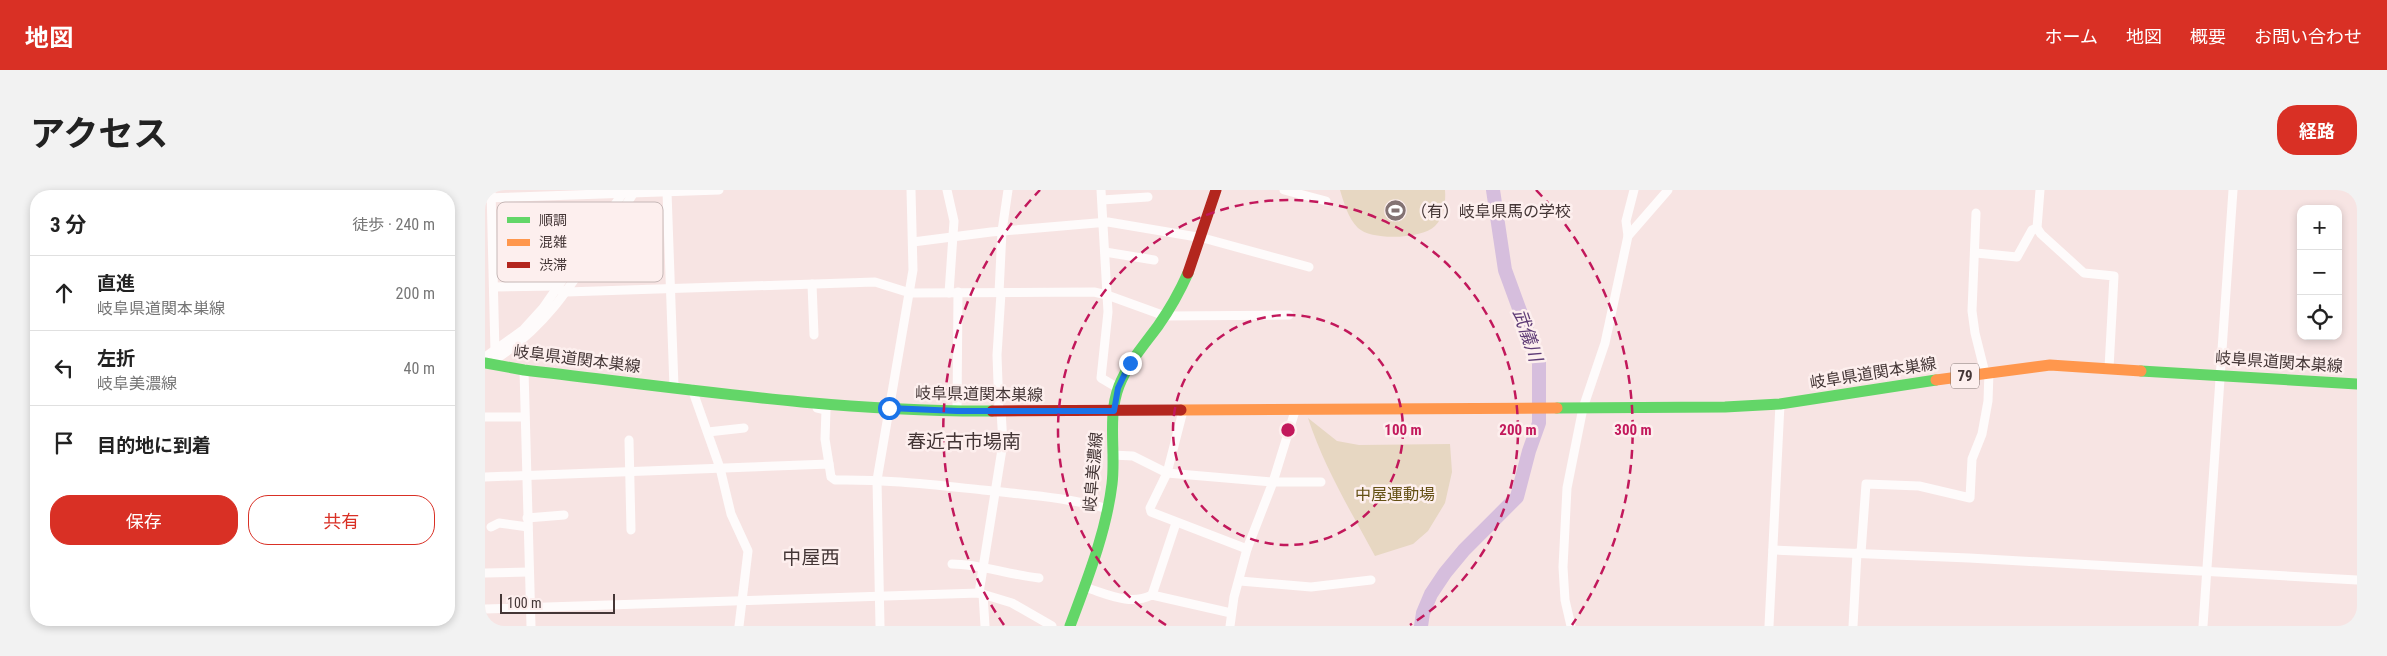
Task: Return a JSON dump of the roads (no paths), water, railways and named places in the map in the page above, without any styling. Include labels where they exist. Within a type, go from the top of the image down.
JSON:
[{"type":"main road","name":"岐阜美濃線","points":[[1070,626],[1108,509],[1114,411],[1118,388],[1130,363],[1165,316],[1190,271],[1203,238],[1216,190]]},
{"type":"main road","name":"岐阜県道関本巣線","points":[[492,357],[524,370],[815,403],[957,411],[1295,411],[1780,404],[1987,372],[2050,365],[2220,374],[2357,384]]},
{"type":"street","points":[[492,357],[489,195],[719,190]]},
{"type":"street","points":[[880,626],[877,480],[913,270],[911,190]]},
{"type":"street","points":[[947,190],[954,221],[953,293],[957,411]]},
{"type":"street","points":[[985,626],[981,593],[983,569],[1003,443],[997,355],[1002,231],[1008,190]]},
{"type":"street","points":[[1101,190],[1109,312],[1101,378],[1118,388]]},
{"type":"street","points":[[1284,190],[1326,201]]},
{"type":"street","points":[[1571,626],[1565,600],[1563,557],[1567,488],[1578,408],[1605,343],[1628,236],[1626,221],[1634,190]]},
{"type":"street","points":[[1628,236],[1668,190]]},
{"type":"street","points":[[2037,228],[2040,190]]},
{"type":"street","points":[[2203,626],[2233,190]]},
{"type":"street","points":[[621,202],[629,192]]},
{"type":"street","points":[[667,192],[674,387]]},
{"type":"street","points":[[1102,200],[1148,197]]},
{"type":"street","points":[[1853,626],[1866,484],[1919,486],[1970,498],[1972,459],[1982,434],[1988,401],[1987,372],[1975,333],[1972,311],[1976,253],[1976,213]]},
{"type":"street","points":[[913,242],[1002,231],[1103,223],[1203,238],[1309,268]]},
{"type":"street","points":[[1976,253],[2017,257],[2033,230],[2037,228]]},
{"type":"street","points":[[2037,228],[2084,273],[2114,276],[2109,368]]},
{"type":"street","points":[[1105,252],[1154,260]]},
{"type":"street","points":[[492,357],[523,330],[561,290],[566,282]]},
{"type":"street","points":[[491,291],[875,282],[910,293],[1094,292],[1107,294],[1165,316],[1289,316]]},
{"type":"street","points":[[812,284],[814,335]]},
{"type":"street","points":[[524,370],[523,417],[531,626]]},
{"type":"street","points":[[692,389],[720,468],[731,514],[748,551],[739,626]]},
{"type":"street","points":[[815,403],[817,408],[826,410],[825,438],[831,478],[835,480],[877,480],[1070,499],[1108,509]]},
{"type":"street","points":[[1769,626],[1780,404]]},
{"type":"street","points":[[1183,411],[1167,473],[1150,508],[1151,512],[1247,549]]},
{"type":"street","points":[[1230,626],[1231,613],[1247,549],[1273,482],[1295,411]]},
{"type":"street","points":[[485,417],[523,417]]},
{"type":"street","points":[[708,432],[744,428]]},
{"type":"street","points":[[629,440],[631,530]]},
{"type":"street","points":[[1112,455],[1133,456],[1167,473],[1273,482],[1321,482]]},
{"type":"street","points":[[485,477],[829,464]]},
{"type":"street","points":[[491,527],[499,523],[527,523],[564,515]]},
{"type":"street","points":[[1152,595],[1176,523]]},
{"type":"street","points":[[1773,550],[2357,580]]},
{"type":"street","points":[[952,564],[964,564],[1039,578]]},
{"type":"street","points":[[485,573],[529,572]]},
{"type":"street","points":[[1240,581],[1311,587],[1371,580]]},
{"type":"street","points":[[1084,587],[1123,599],[1140,601],[1152,595],[1231,613]]},
{"type":"street","points":[[485,609],[981,593],[1012,603],[1052,626]]},
{"type":"waterway","name":"武儀川","points":[[1421,626],[1423,613],[1431,594],[1445,573],[1464,550],[1517,497],[1529,451],[1539,423],[1539,363],[1505,270],[1493,190]]},
{"type":"place","name":"（有）岐阜県馬の学校","points":[[1395,211]]},
{"type":"district","name":"春近古市場南","points":[[964,441]]},
{"type":"district","name":"中屋西","points":[[811,557]]},
{"type":"park label","name":"中屋運動場","points":[[1395,494]]}]
